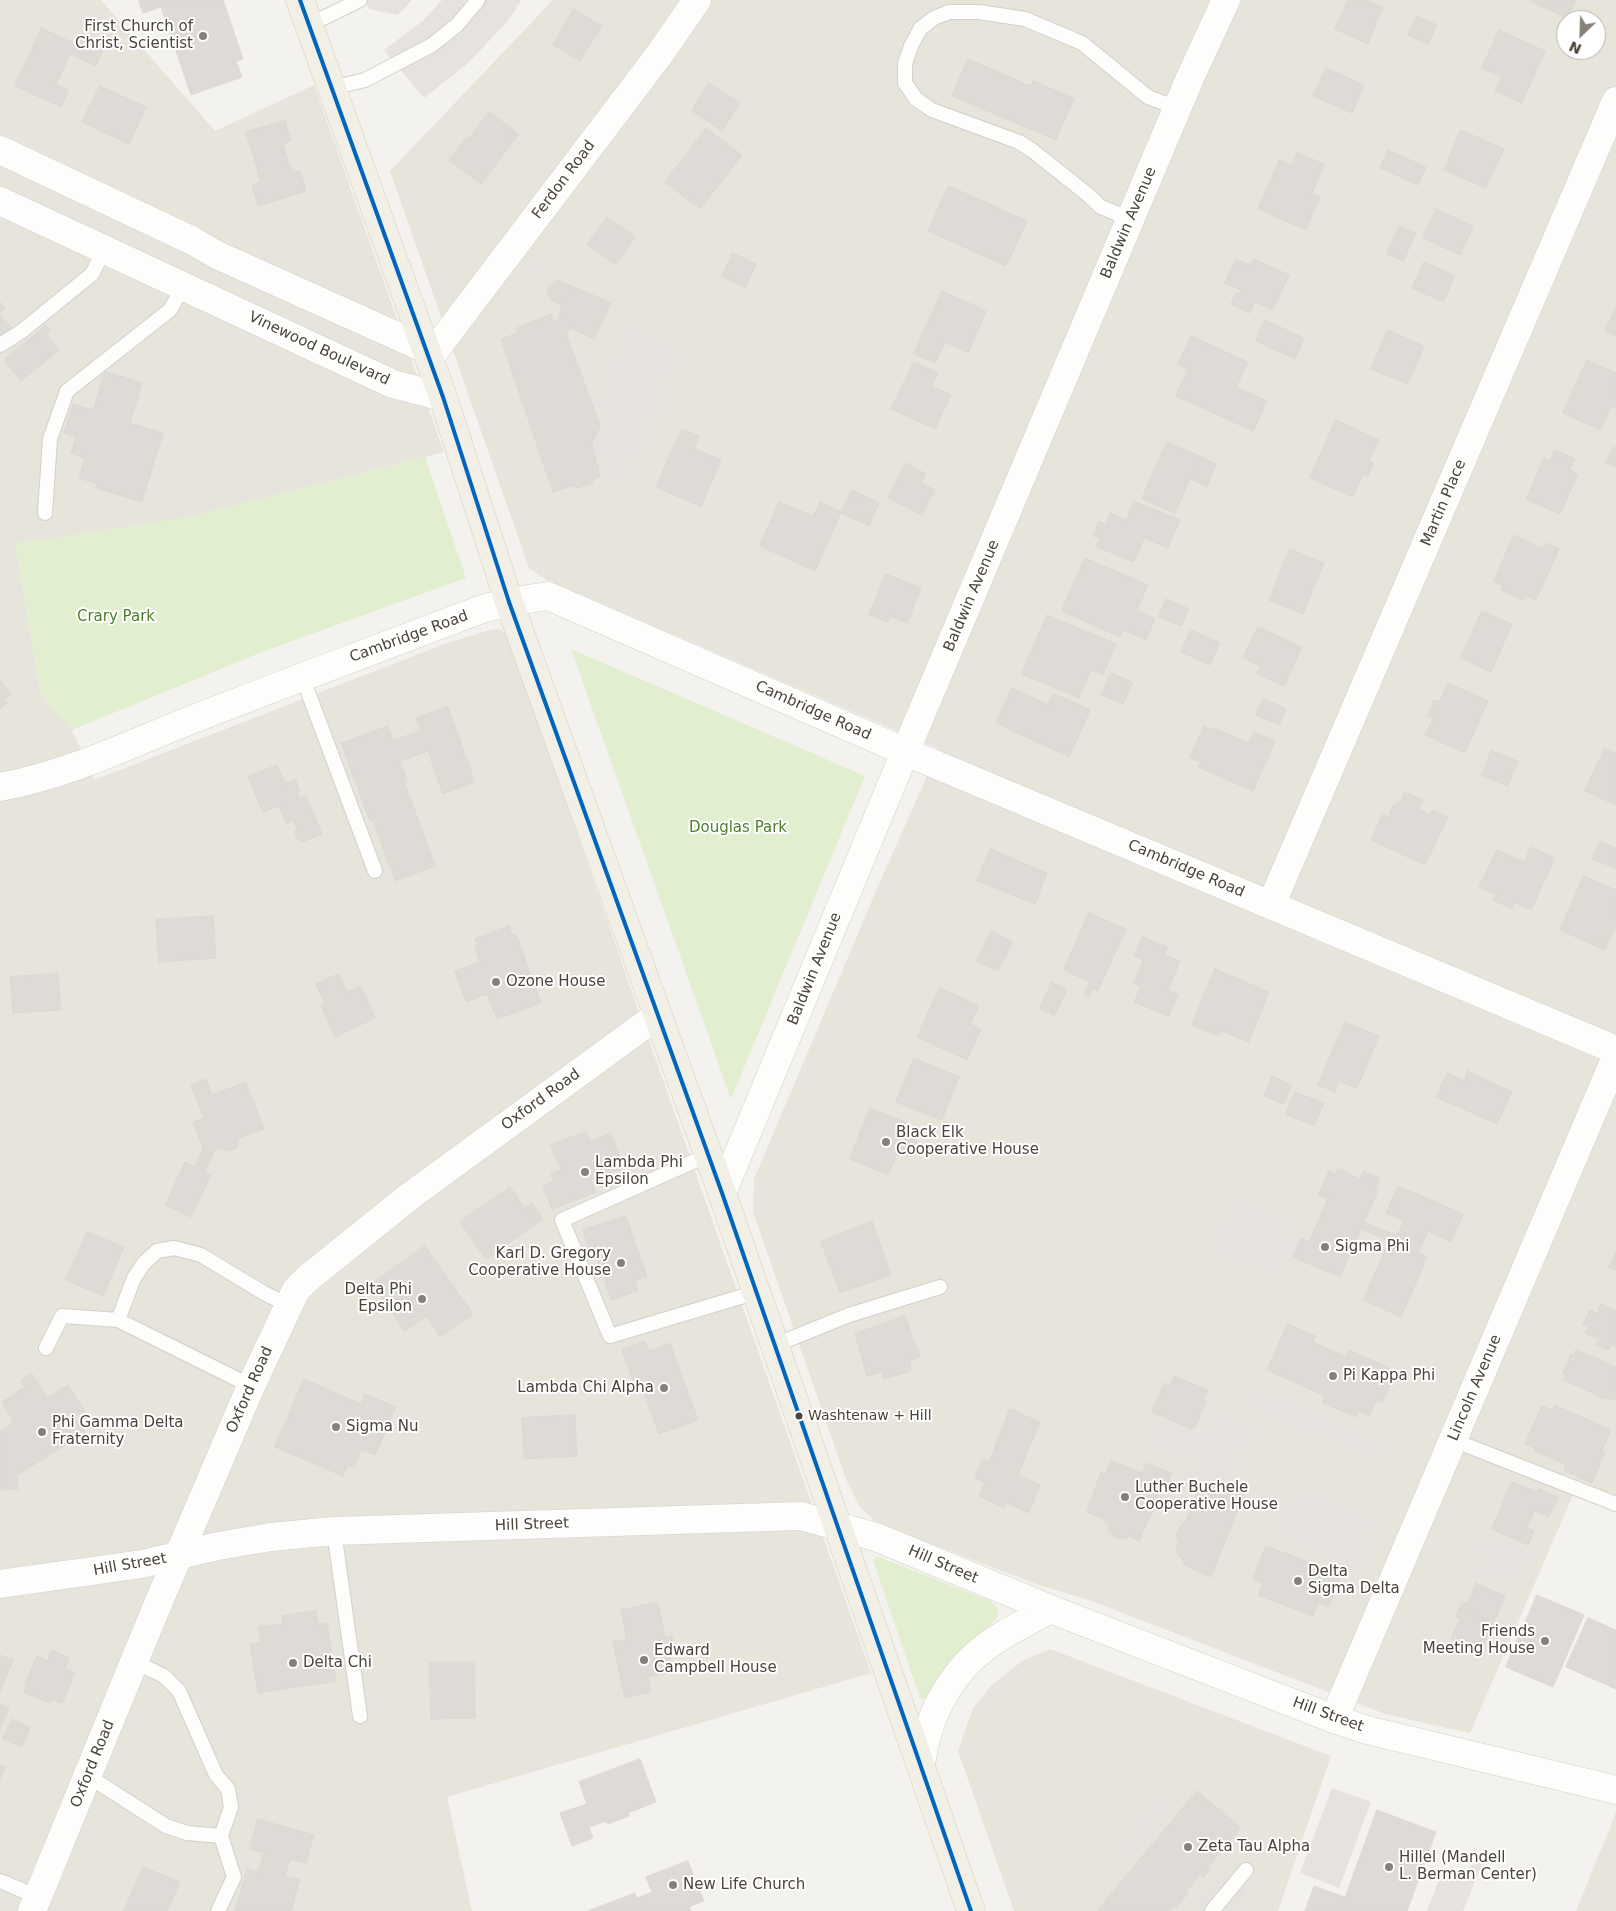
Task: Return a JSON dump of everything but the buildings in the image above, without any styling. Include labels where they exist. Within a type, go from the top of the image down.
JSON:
[{"type":"main road","points":[[305,13],[443,397],[509,602],[722,1194],[971,1911]]},
{"type":"street","name":"Ferdon Road","points":[[427,353],[659,55],[681,26],[697,0]]},
{"type":"street","name":"Baldwin Avenue","points":[[722,1194],[1130,220],[1226,0]]},
{"type":"street","name":"Martin Place","points":[[1271,905],[1615,107]]},
{"type":"street","points":[[0,150],[427,353]]},
{"type":"street","name":"Vinewood Boulevard","points":[[0,201],[393,384],[443,397]]},
{"type":"street","points":[[191,290],[218,255]]},
{"type":"street","name":"Cambridge Road","points":[[0,787],[22,783],[70,768],[302,676],[482,610],[509,602],[548,596],[906,752],[1616,1050]]},
{"type":"street","name":"Oxford Road","points":[[35,1904],[251,1386],[296,1290],[410,1196],[658,1015]]},
{"type":"street","name":"Lincoln Avenue","points":[[1334,1719],[1616,1057]]},
{"type":"street","name":"Hill Street","points":[[0,1584],[142,1564],[218,1546],[271,1537],[334,1531],[801,1516],[876,1536],[1050,1610],[1334,1719],[1367,1730],[1616,1790]]},
{"type":"street","points":[[921,1764],[923,1747],[931,1720],[957,1674],[975,1656],[999,1638],[1050,1610]]},
{"type":"lane","points":[[305,13],[360,0]]},
{"type":"lane","points":[[331,88],[365,80],[432,45],[457,25],[478,0]]},
{"type":"lane","points":[[1130,220],[1101,207],[1046,161],[1019,142],[932,110],[916,99],[905,83],[905,64],[911,46],[920,29],[934,18],[949,12],[979,12],[1025,19],[1082,43],[1148,97],[1178,108]]},
{"type":"lane","points":[[0,345],[22,332],[92,274],[104,250]]},
{"type":"lane","points":[[45,513],[50,439],[67,391],[170,310],[191,290]]},
{"type":"lane","points":[[302,676],[375,870]]},
{"type":"lane","points":[[708,1155],[562,1220],[610,1336],[756,1292]]},
{"type":"lane","points":[[118,1320],[134,1278],[144,1263],[157,1251],[174,1248],[201,1255],[264,1293],[288,1305]]},
{"type":"lane","points":[[775,1345],[849,1316],[940,1287]]},
{"type":"lane","points":[[46,1348],[62,1316],[118,1320],[251,1386]]},
{"type":"lane","points":[[1453,1440],[1616,1504]]},
{"type":"lane","points":[[334,1531],[360,1716]]},
{"type":"lane","points":[[135,1662],[164,1676],[179,1691],[216,1775],[228,1789],[230,1807],[221,1836],[234,1877],[218,1911]]},
{"type":"lane","points":[[88,1776],[166,1826],[187,1834],[221,1836]]},
{"type":"lane","points":[[1212,1911],[1246,1870]]},
{"type":"lane","points":[[0,1880],[35,1904]]},
{"type":"shaded area","points":[[0,0],[101,0],[215,131],[314,85],[444,452],[185,518],[15,544],[41,694],[72,730],[94,780],[447,643],[493,629],[501,630],[507,635],[871,1673],[447,1797],[472,1911],[0,1911]]},
{"type":"shaded area","points":[[364,0],[412,0],[398,15],[369,9]]},
{"type":"shaded area","points":[[442,0],[521,0],[508,21],[467,64],[424,98],[384,50],[424,20]]},
{"type":"shaded area","points":[[553,0],[1616,0],[1616,1499],[1577,1484],[1470,1733],[1385,1714],[1089,1600],[1039,1585],[887,1527],[874,1521],[860,1507],[846,1479],[753,1212],[754,1179],[879,884],[939,749],[545,579],[529,568],[390,171]]},
{"type":"shaded area","points":[[532,256],[554,279],[543,289],[523,268]]},
{"type":"shaded area","points":[[626,324],[683,349],[622,488],[603,479],[594,444],[608,415],[592,404]]},
{"type":"shaded area","points":[[1230,1194],[1281,1216],[1276,1228],[1300,1239],[1281,1283],[1206,1251]]},
{"type":"shaded area","points":[[1476,1250],[1482,1258],[1476,1262],[1472,1269],[1452,1315],[1451,1329],[1442,1330],[1443,1313],[1466,1260]]},
{"type":"shaded area","points":[[1250,1384],[1387,1442],[1383,1450],[1366,1459],[1232,1403],[1237,1389]]},
{"type":"shaded area","points":[[1215,1408],[1257,1426],[1228,1493],[1185,1475],[1190,1462],[1187,1457],[1177,1457],[1143,1444],[1156,1415],[1203,1435]]},
{"type":"shaded area","points":[[1291,1483],[1379,1519],[1356,1573],[1269,1536]]},
{"type":"shaded area","points":[[1480,1530],[1536,1554],[1521,1588],[1493,1576],[1489,1583],[1471,1576],[1477,1560],[1476,1557],[1469,1554]]},
{"type":"shaded area","points":[[1050,1649],[1331,1756],[1278,1911],[1014,1911],[958,1751],[973,1708],[992,1685],[1022,1661]]},
{"type":"shaded area","points":[[1332,1788],[1371,1802],[1339,1888],[1300,1873]]},
{"type":"shaded area","points":[[1158,1794],[1175,1809],[1123,1871],[1106,1856]]},
{"type":"shaded area","points":[[1616,1812],[1616,1911],[1576,1911],[1611,1825]]},
{"type":"shaded area","points":[[1484,1860],[1463,1911],[1427,1911],[1443,1869],[1456,1873]]},
{"type":"shaded area","points":[[1226,1871],[1247,1893],[1237,1911],[1189,1911],[1218,1874]]},
{"type":"green space","name":"Crary Park","points":[[425,457],[466,578],[262,652],[72,730],[41,694],[15,544],[185,518]]},
{"type":"green space","name":"Douglas Park","points":[[571,649],[865,776],[731,1099]]},
{"type":"green space","points":[[877,1556],[990,1601],[997,1607],[998,1617],[947,1667],[924,1699],[920,1698],[873,1560]]},
{"type":"transit line","points":[[300,0],[443,397],[509,602],[722,1193],[971,1911]]},
{"type":"place","name":"First Church of Christ, Scientist","points":[[203,36]]},
{"type":"place","name":"Ozone House","points":[[496,982]]},
{"type":"place","name":"Black Elk Cooperative House","points":[[886,1142]]},
{"type":"place","name":"Lambda Phi Epsilon","points":[[585,1172]]},
{"type":"place","name":"Sigma Phi","points":[[1325,1247]]},
{"type":"place","name":"Karl D. Gregory Cooperative House","points":[[621,1263]]},
{"type":"place","name":"Delta Phi Epsilon","points":[[422,1299]]},
{"type":"place","name":"Pi Kappa Phi","points":[[1333,1376]]},
{"type":"place","name":"Lambda Chi Alpha","points":[[664,1388]]},
{"type":"place","name":"Washtenaw + Hill","points":[[799,1416]]},
{"type":"place","name":"Sigma Nu","points":[[336,1427]]},
{"type":"place","name":"Phi Gamma Delta Fraternity","points":[[42,1432]]},
{"type":"place","name":"Luther Buchele Cooperative House","points":[[1125,1497]]},
{"type":"place","name":"Delta Sigma Delta","points":[[1298,1581]]},
{"type":"place","name":"Friends Meeting House","points":[[1545,1641]]},
{"type":"place","name":"Edward Campbell House","points":[[644,1660]]},
{"type":"place","name":"Delta Chi","points":[[293,1663]]},
{"type":"place","name":"Zeta Tau Alpha","points":[[1188,1847]]},
{"type":"place","name":"Hillel (Mandell L. Berman Center)","points":[[1389,1867]]},
{"type":"place","name":"New Life Church","points":[[673,1885]]}]
